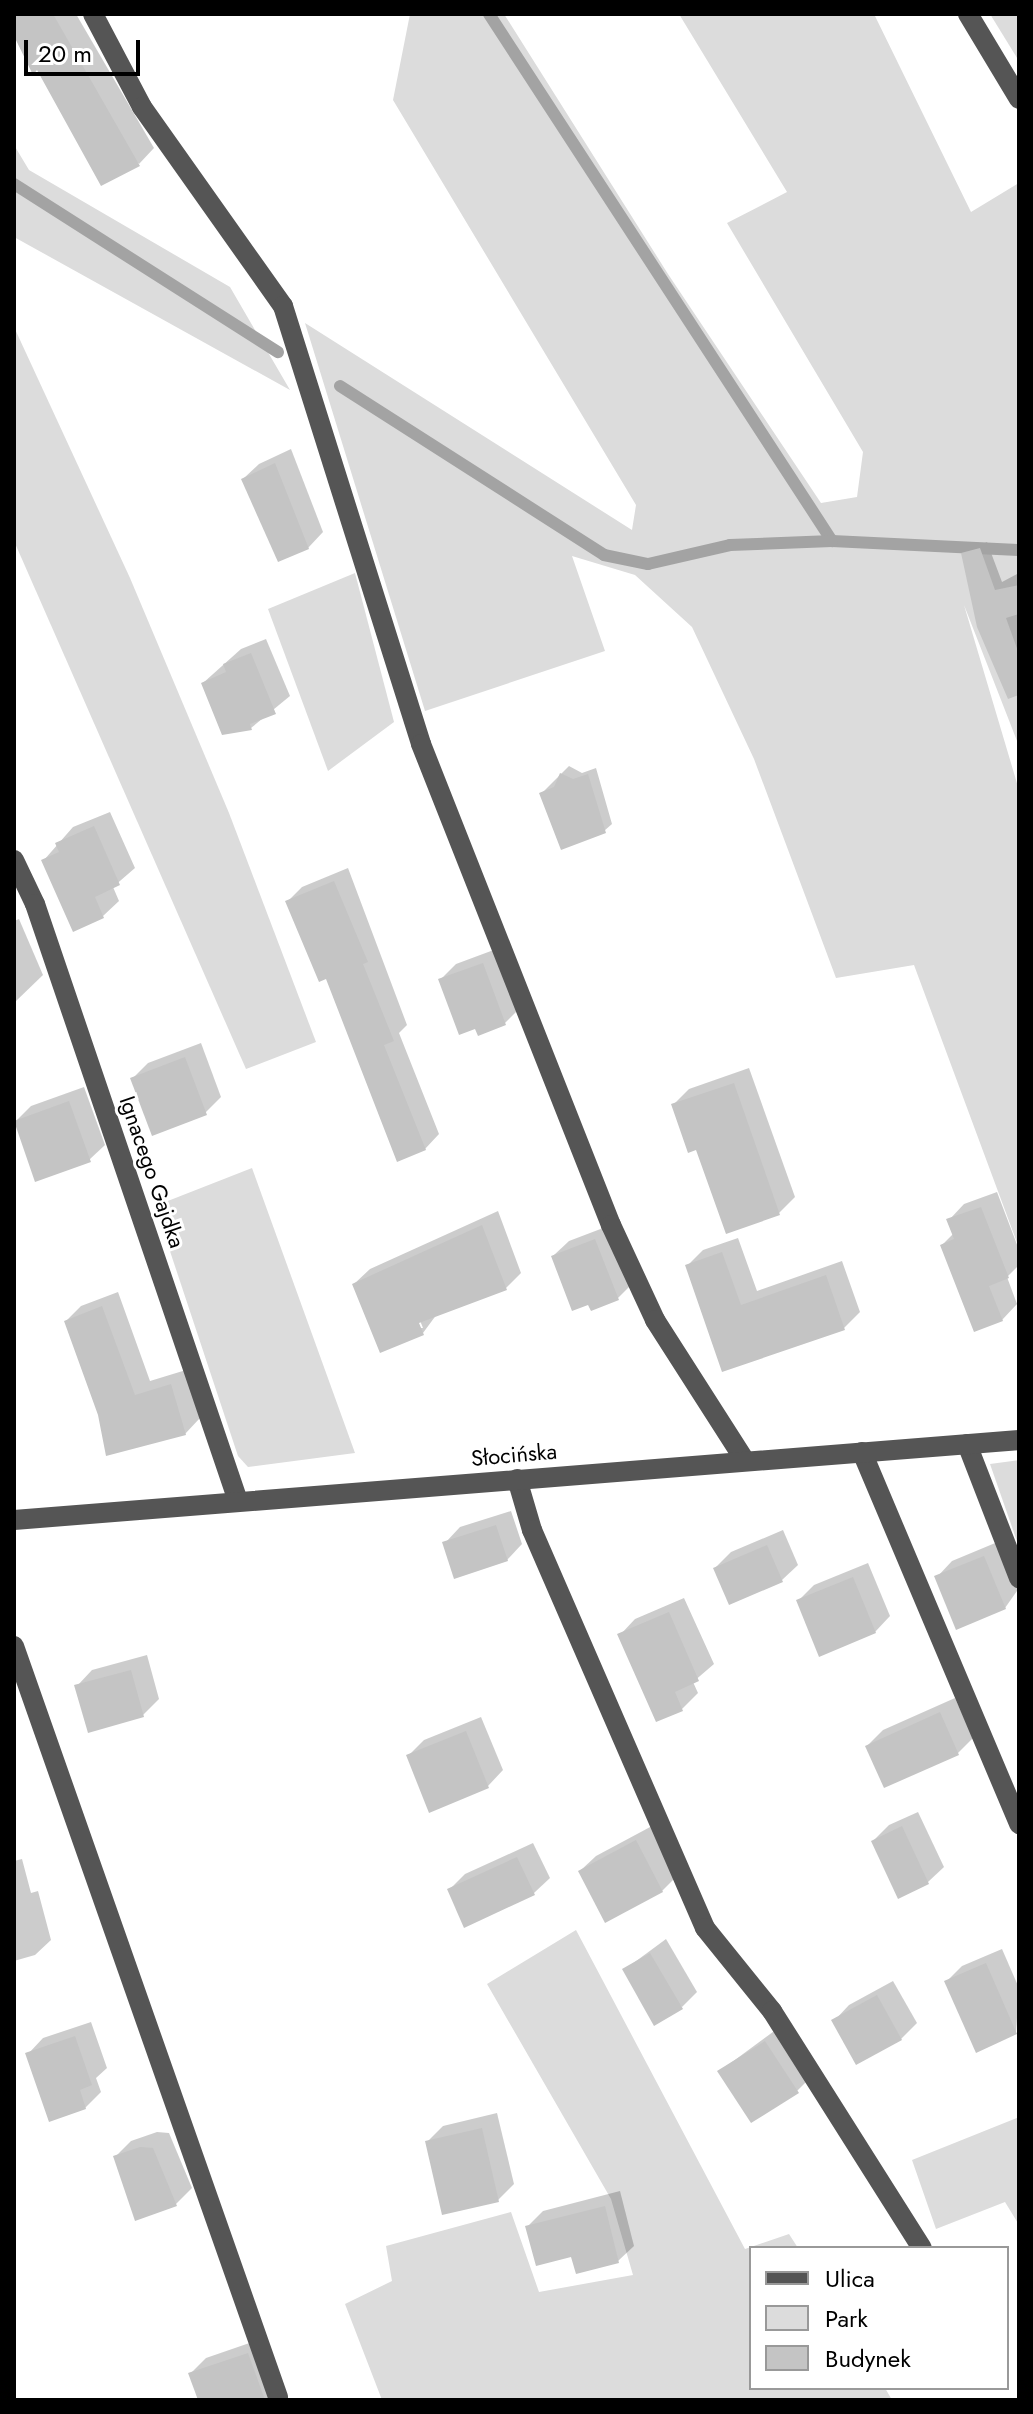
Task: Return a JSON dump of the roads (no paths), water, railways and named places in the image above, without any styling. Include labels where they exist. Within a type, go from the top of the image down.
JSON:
[{"type":"street","points":[[93,14],[142,107],[283,306],[421,744],[611,1225],[655,1320],[745,1461]]},
{"type":"street","points":[[968,14],[1019,99]]},
{"type":"street","name":"Ignacego Gajdka","points":[[14,860],[35,904],[238,1501]]},
{"type":"street","name":"Słocińska","points":[[14,1520],[1019,1440]]},
{"type":"street","points":[[967,1444],[1019,1578]]},
{"type":"street","points":[[862,1452],[1019,1824]]},
{"type":"street","points":[[517,1479],[532,1530],[705,1928],[772,2011],[921,2246]]},
{"type":"street","points":[[14,1646],[278,2397]]},
{"type":"waterway","points":[[489,14],[832,541],[1019,550]]},
{"type":"waterway","points":[[14,184],[278,352]]},
{"type":"waterway","points":[[340,386],[604,555],[648,564],[730,545],[832,541]]}]
